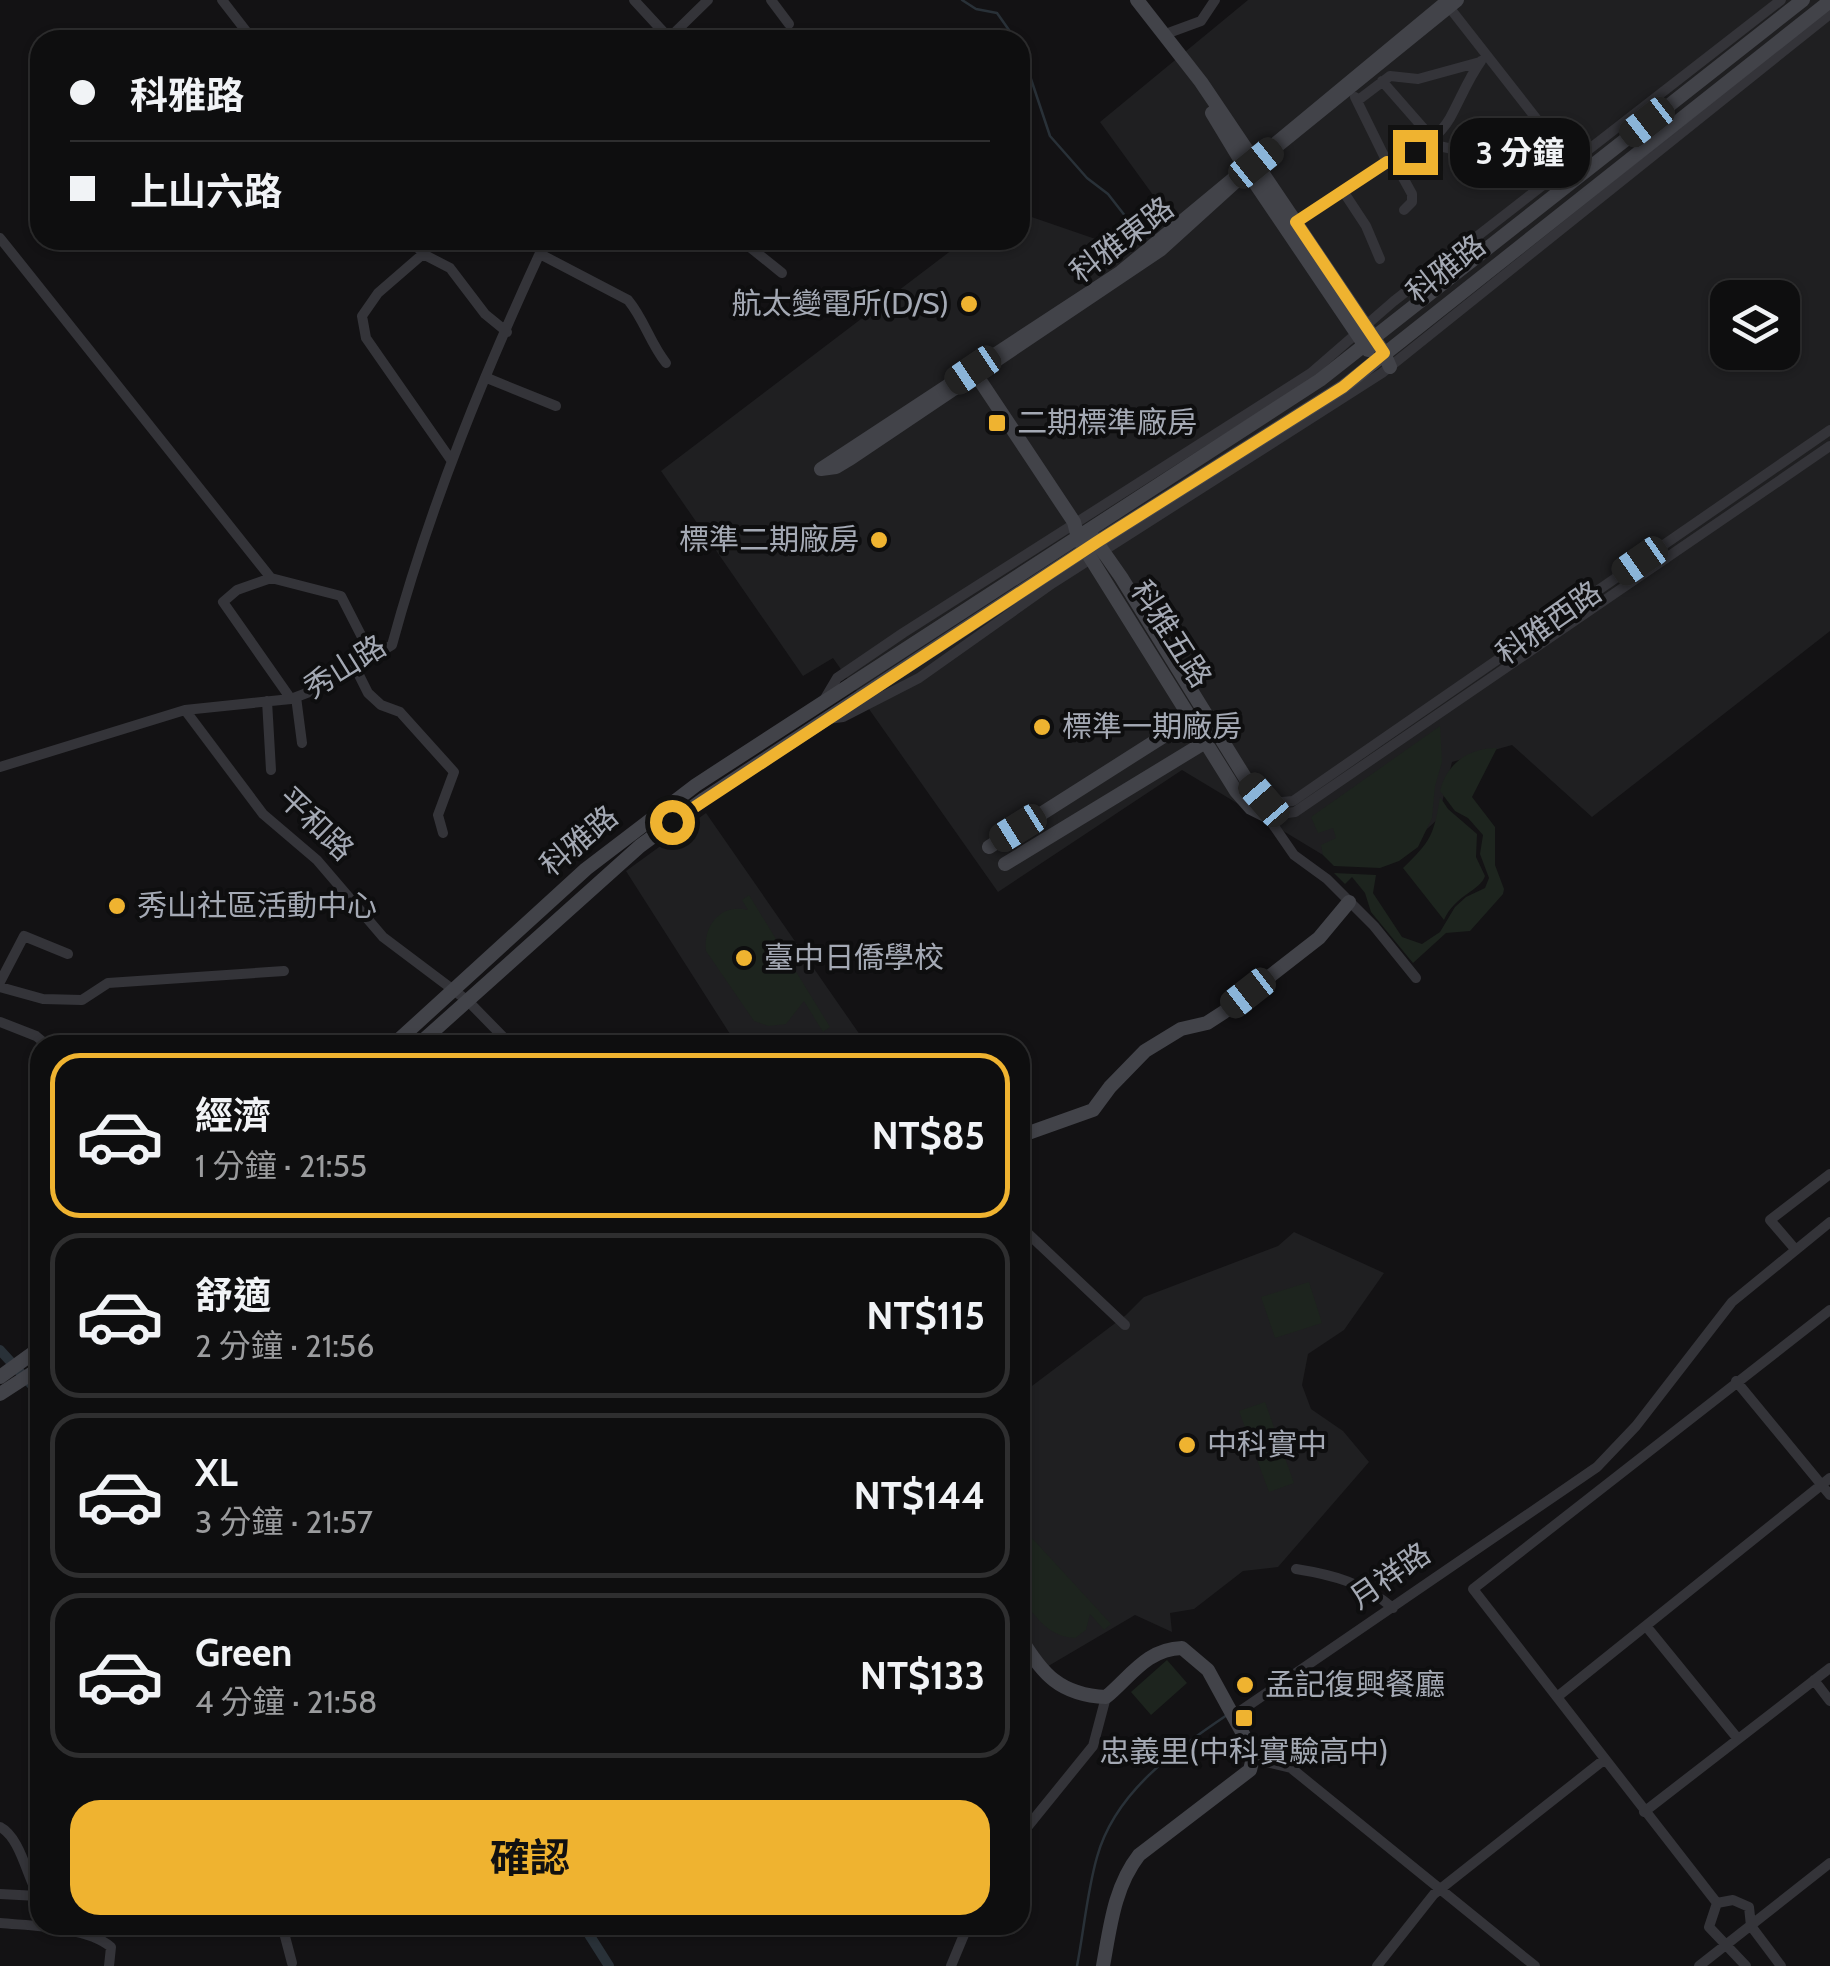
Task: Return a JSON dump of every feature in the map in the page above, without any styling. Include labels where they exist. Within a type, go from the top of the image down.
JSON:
[{"type":"street","points":[[222,0],[245,30]]},
{"type":"street","points":[[634,0],[660,30]]},
{"type":"street","points":[[677,30],[708,0]]},
{"type":"street","points":[[771,0],[789,24]]},
{"type":"street","points":[[1137,0],[1383,360]]},
{"type":"street","points":[[1163,35],[1201,20],[1215,0]]},
{"type":"street","name":"科雅路","points":[[825,711],[843,718],[919,678],[1053,583],[1091,546],[1320,380],[1394,301],[1781,0]]},
{"type":"street","name":"科雅路","points":[[429,1035],[640,846],[825,711],[837,678],[1365,336],[1802,0]]},
{"type":"street","name":"科雅路","points":[[1383,360],[1830,1]]},
{"type":"street","points":[[1251,165],[1353,94],[1452,2]]},
{"type":"street","points":[[1382,81],[1440,146],[1524,165],[1547,154],[1553,140],[1486,60],[1452,2]]},
{"type":"street","points":[[975,373],[821,469],[836,467],[852,458],[975,373],[1121,272],[1452,2]]},
{"type":"street","name":"科雅路","points":[[404,1035],[632,830],[1383,360],[1830,14]]},
{"type":"street","points":[[1296,222],[1433,140],[1449,120],[1468,78],[1486,60]]},
{"type":"street","points":[[1353,94],[1390,76],[1418,79],[1486,60]]},
{"type":"street","points":[[1353,94],[1412,194],[1412,202],[1404,210]]},
{"type":"street","points":[[1251,165],[1296,222],[1365,336]]},
{"type":"street","points":[[1343,191],[1366,226],[1380,259]]},
{"type":"street","points":[[0,238],[271,578]]},
{"type":"street","points":[[420,250],[450,268],[485,314],[507,332]]},
{"type":"street","name":"秀山路","points":[[0,768],[185,710],[294,698],[325,686],[392,645],[418,553],[451,460],[542,250]]},
{"type":"street","points":[[754,250],[782,273]]},
{"type":"street","points":[[423,254],[378,293],[362,316],[366,338],[451,460]]},
{"type":"street","points":[[540,254],[628,300],[666,363]]},
{"type":"street","name":"科雅五路","points":[[975,373],[1091,546],[1236,790],[1250,808],[1268,816]]},
{"type":"street","points":[[487,378],[556,406]]},
{"type":"street","name":"科雅西路","points":[[1264,800],[1272,804],[1293,801],[1830,430]]},
{"type":"street","name":"科雅西路","points":[[1268,816],[1295,812],[1830,446]]},
{"type":"street","name":"科雅五路","points":[[1091,546],[1121,576],[1246,779],[1264,800]]},
{"type":"street","points":[[302,744],[294,698],[223,602],[237,590],[271,578],[342,596],[363,639],[355,667],[368,693],[381,705],[400,712],[454,772],[438,814],[443,834]]},
{"type":"street","points":[[266,701],[272,770]]},
{"type":"street","name":"平和路","points":[[185,710],[263,814],[317,860],[384,937],[468,1000],[501,1035]]},
{"type":"street","points":[[989,846],[1192,718]]},
{"type":"street","points":[[1005,864],[1206,741]]},
{"type":"street","points":[[1264,800],[1268,816],[1294,854],[1326,878],[1374,926],[1416,978]]},
{"type":"street","points":[[1030,1132],[1094,1110],[1110,1087],[1145,1052],[1181,1029],[1207,1024],[1224,1012],[1318,938],[1349,902]]},
{"type":"street","points":[[68,954],[24,936],[0,985],[42,998],[82,1000],[108,983],[284,971]]},
{"type":"street","points":[[0,1022],[33,1035]]},
{"type":"street","points":[[1795,1249],[1770,1220],[1830,1174]]},
{"type":"street","name":"月祥路","points":[[1231,1713],[1596,1467],[1636,1426],[1732,1302],[1830,1222]]},
{"type":"street","points":[[1030,1235],[1125,1325]]},
{"type":"street","points":[[1717,1903],[1472,1588],[1830,1310]]},
{"type":"street","points":[[1,1387],[30,1369]]},
{"type":"street","points":[[1736,1380],[1826,1482],[1830,1495]]},
{"type":"street","points":[[1557,1697],[1826,1482]]},
{"type":"street","points":[[1296,1568],[1369,1589],[1391,1606]]},
{"type":"street","points":[[1646,1626],[1738,1740]]},
{"type":"street","points":[[1030,1824],[1092,1746],[1106,1697],[1149,1658],[1164,1648],[1182,1648],[1208,1670],[1253,1750],[1254,1759],[1250,1770],[1139,1855],[1128,1869],[1115,1904],[1102,1966]]},
{"type":"street","points":[[1030,1652],[1044,1674],[1056,1684],[1106,1697]]},
{"type":"street","points":[[1644,1812],[1830,1668]]},
{"type":"street","points":[[1814,1680],[1830,1701]]},
{"type":"street","points":[[1254,1759],[1291,1768],[1535,1966]]},
{"type":"street","points":[[1377,1966],[1440,1890],[1605,1760]]},
{"type":"street","points":[[0,1827],[16,1842],[30,1881]]},
{"type":"street","points":[[1699,1966],[1830,1863]]},
{"type":"street","points":[[0,1894],[30,1897]]},
{"type":"street","points":[[1717,1903],[1733,1900],[1749,1907],[1751,1926],[1782,1966]]},
{"type":"street","points":[[1717,1903],[1709,1927],[1746,1966]]},
{"type":"street","points":[[0,1923],[30,1925]]},
{"type":"street","points":[[84,1935],[110,1947],[109,1966]]},
{"type":"street","points":[[285,1935],[292,1963]]},
{"type":"street","points":[[951,1966],[964,1935]]},
{"type":"shaded area","points":[[1248,0],[1830,0],[1830,631],[1592,817],[1512,745],[1452,762],[1438,819],[1398,855],[1323,855],[1182,770],[998,892],[833,658],[803,676],[661,471],[952,250],[1030,250],[1030,216],[1110,244],[1161,206],[1100,122]]},
{"type":"shaded area","points":[[1440,726],[1442,762],[1432,818],[1418,847],[1399,861],[1380,868],[1334,866],[1323,855],[1321,845],[1336,838],[1333,828],[1318,833],[1311,817]]},
{"type":"shaded area","points":[[1497,748],[1472,797],[1495,827],[1495,865],[1503,894],[1470,931],[1446,933],[1413,963],[1371,912],[1365,893],[1352,877],[1345,884],[1334,873],[1376,875],[1373,893],[1402,937],[1422,944],[1440,932],[1455,907],[1485,888],[1489,878],[1480,854],[1483,835],[1468,818],[1455,811],[1440,791],[1443,781],[1454,765],[1469,754]]},
{"type":"shaded area","points":[[1440,797],[1477,834],[1476,857],[1485,876],[1444,920],[1403,868],[1430,837]]},
{"type":"shaded area","name":"臺中日僑學校","points":[[706,813],[860,1035],[731,1035],[626,871]]},
{"type":"shaded area","points":[[749,895],[830,1027],[823,1032],[804,1001],[786,1024],[768,1026],[754,1021],[706,951],[711,924],[722,913],[748,910],[742,900]]},
{"type":"shaded area","name":"中科實中","points":[[1294,1232],[1384,1273],[1344,1330],[1308,1354],[1302,1385],[1311,1409],[1343,1431],[1369,1462],[1278,1567],[1243,1571],[1194,1609],[1170,1613],[1172,1632],[1135,1615],[1045,1668],[1030,1649],[1030,1387],[1144,1297],[1278,1246]]},
{"type":"shaded area","points":[[1309,1282],[1322,1323],[1275,1338],[1261,1297]]},
{"type":"shaded area","points":[[1265,1402],[1294,1483],[1269,1492],[1239,1411]]},
{"type":"shaded area","points":[[1030,1536],[1111,1624],[1104,1630],[1090,1614],[1086,1630],[1075,1638],[1057,1634],[1030,1610]]},
{"type":"shaded area","points":[[1167,1660],[1187,1683],[1151,1715],[1131,1692]]},
{"type":"waterway","points":[[962,0],[976,9],[997,13],[1009,30]]},
{"type":"waterway","points":[[1030,76],[1050,136],[1087,178],[1108,194],[1140,235]]},
{"type":"waterway","points":[[0,1350],[30,1383]]},
{"type":"waterway","points":[[1077,1966],[1097,1857],[1117,1812],[1167,1759],[1227,1715]]},
{"type":"waterway","points":[[589,1935],[609,1966]]},
{"type":"place","name":"航太變電所(D/S)","points":[[969,304]]},
{"type":"place","name":"二期標準廠房","points":[[997,423]]},
{"type":"place","name":"標準二期廠房","points":[[879,540]]},
{"type":"place","name":"標準一期廠房","points":[[1042,727]]},
{"type":"place","name":"秀山社區活動中心","points":[[117,906]]},
{"type":"place","name":"臺中日僑學校","points":[[744,958]]},
{"type":"place","name":"中科實中","points":[[1187,1445]]},
{"type":"place","name":"孟記復興餐廳","points":[[1245,1685]]},
{"type":"place","name":"忠義里(中科實驗高中)","points":[[1244,1718]]},
{"type":"route","points":[[672,822],[1097,542],[1343,387],[1384,353],[1296,222],[1387,162],[1396,165],[1415,152]]}]
